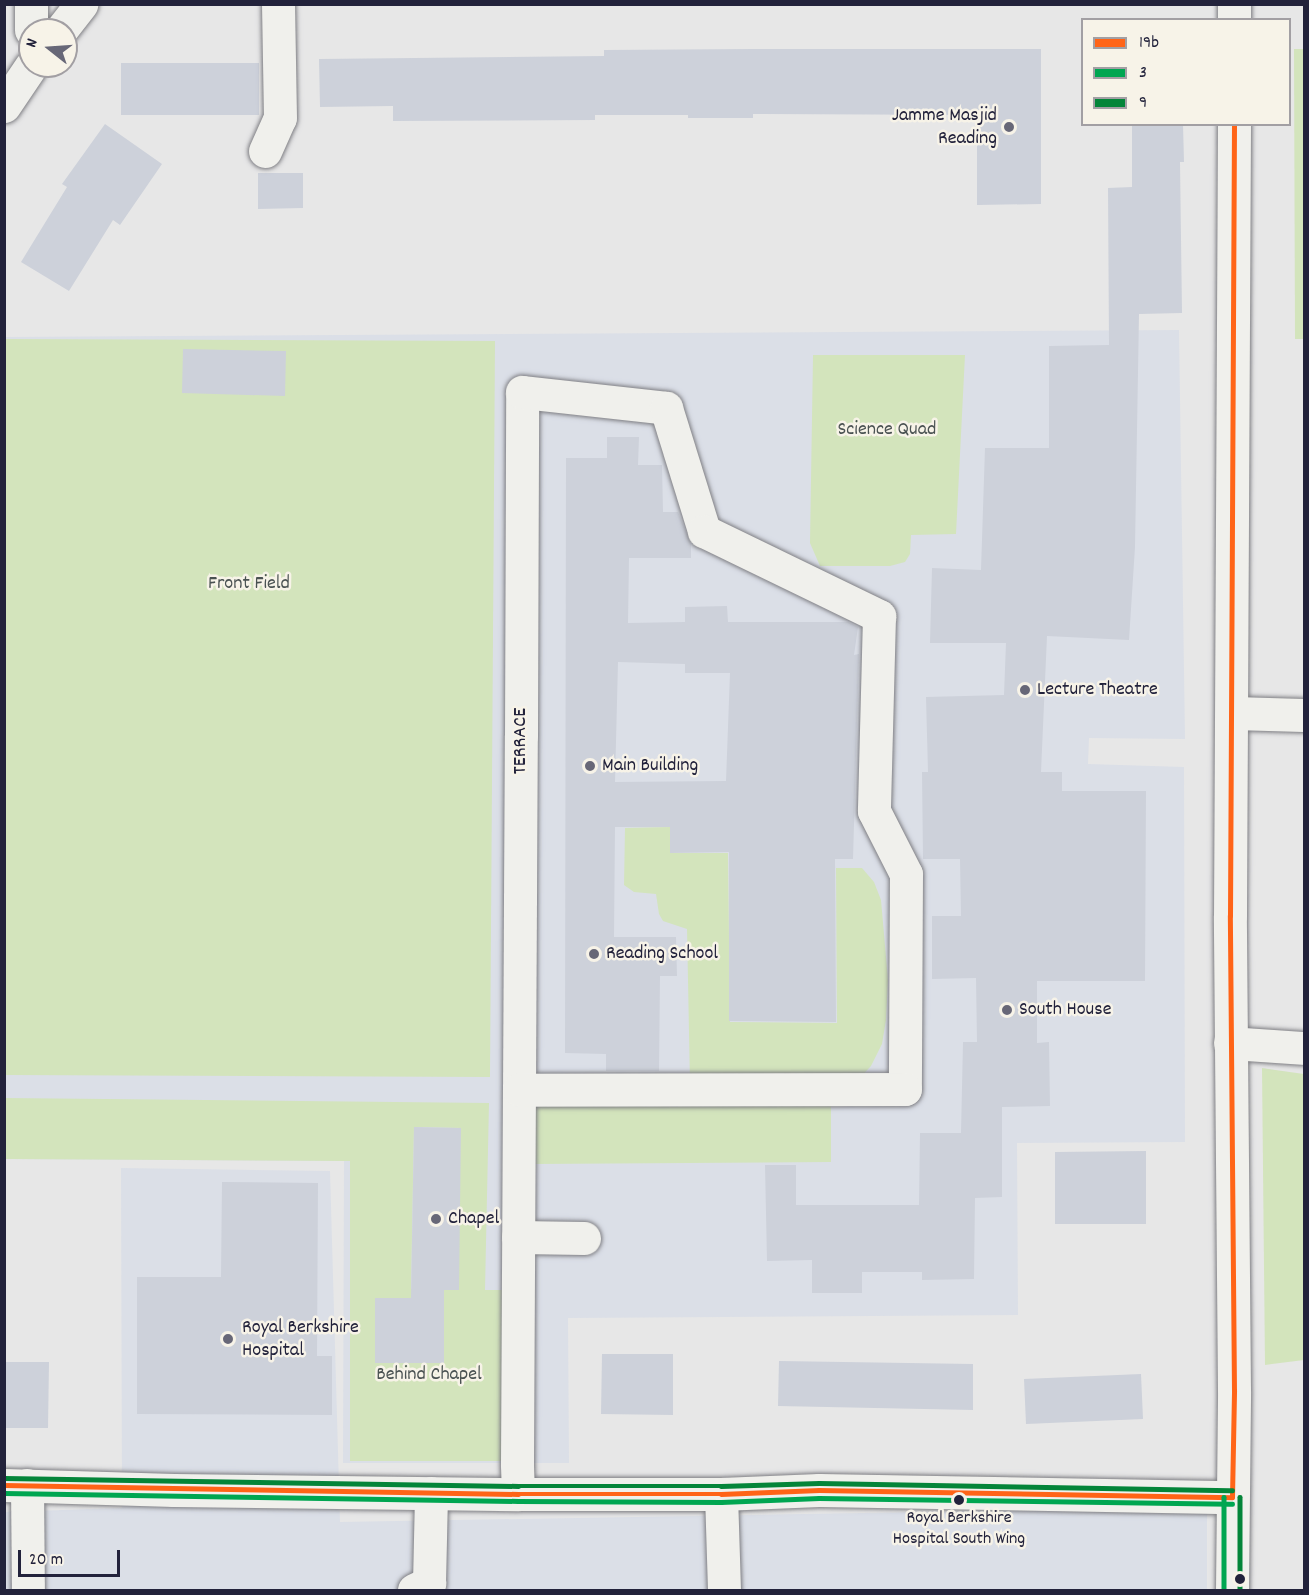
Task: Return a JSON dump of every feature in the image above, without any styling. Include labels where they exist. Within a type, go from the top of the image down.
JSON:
[{"type":"street","points":[[70,18],[81,4]]},
{"type":"street","points":[[265,151],[280,117],[278,4]]},
{"type":"street","points":[[4,106],[23,78]]},
{"type":"street","points":[[1232,1590],[1234,1391],[1230,1043],[1234,126]]},
{"type":"street","name":"TERRACE","points":[[518,1494],[518,1237],[522,392],[666,408],[704,531],[879,616],[874,811],[906,874],[905,1089],[519,1090]]},
{"type":"street","points":[[1233,713],[1305,715]]},
{"type":"street","points":[[1230,1043],[1305,1048]]},
{"type":"street","points":[[518,1237],[584,1238]]},
{"type":"street","points":[[28,1590],[16,1485],[174,1490],[518,1494],[721,1494],[819,1490],[1232,1497]]},
{"type":"street","points":[[414,1590],[429,1583],[431,1493]]},
{"type":"street","points":[[721,1494],[724,1590]]},
{"type":"shaded area","name":"Reading School","points":[[1179,330],[1185,739],[1089,738],[1088,764],[1184,767],[1185,1142],[1017,1143],[1018,1315],[568,1318],[569,1463],[343,1463],[344,1161],[5,1159],[4,337]]},
{"type":"shaded area","name":"Royal Berkshire Hospital","points":[[121,1168],[330,1171],[340,1522],[984,1511],[1207,1510],[1207,1590],[5,1590],[4,1512],[122,1508]]},
{"type":"green space","points":[[1294,49],[1304,49],[1304,339],[1295,339]]},
{"type":"green space","name":"Front Field","points":[[5,339],[495,341],[490,1077],[5,1075]]},
{"type":"green space","name":"Science Quad","points":[[813,355],[965,355],[956,534],[911,535],[910,554],[905,562],[890,566],[820,566],[810,543]]},
{"type":"green space","points":[[670,827],[670,853],[728,853],[730,1022],[837,1023],[836,868],[862,868],[874,882],[881,900],[888,980],[886,1020],[882,1044],[871,1066],[856,1082],[690,1084],[687,929],[663,921],[659,914],[656,894],[634,892],[624,885],[625,828]]},
{"type":"green space","points":[[1262,1068],[1304,1074],[1304,1360],[1265,1365]]},
{"type":"green space","name":"Behind Chapel","points":[[5,1098],[489,1103],[485,1290],[508,1290],[508,1461],[350,1461],[350,1161],[5,1159]],"holes":[[[414,1127],[461,1128],[412,1289],[411,1289]]]},
{"type":"green space","points":[[831,1104],[831,1162],[533,1164],[533,1105]]},
{"type":"building","points":[[1041,49],[1041,204],[977,205],[977,115],[753,114],[753,118],[688,118],[688,115],[595,115],[595,120],[393,121],[393,106],[320,107],[319,59],[604,56],[604,50]]},
{"type":"building","points":[[121,63],[259,63],[259,115],[121,115]]},
{"type":"building","points":[[105,124],[162,164],[120,225],[113,220],[69,291],[21,262],[67,187],[62,184]]},
{"type":"building","points":[[1132,126],[1183,126],[1184,162],[1180,162],[1182,313],[1139,314],[1135,547],[1129,640],[1047,636],[1041,772],[1062,772],[1062,791],[1146,791],[1145,981],[1037,981],[1037,1043],[1049,1042],[1050,1106],[1002,1107],[1002,1197],[975,1198],[974,1279],[922,1280],[922,1272],[862,1272],[862,1293],[812,1293],[812,1260],[767,1261],[765,1165],[796,1165],[796,1205],[919,1205],[920,1133],[961,1133],[963,1042],[977,1042],[976,978],[932,979],[932,916],[961,916],[960,859],[923,859],[922,772],[928,772],[926,697],[1004,695],[1006,643],[930,643],[932,568],[981,570],[985,448],[1049,448],[1049,346],[1109,345],[1108,188],[1132,187]]},
{"type":"building","points":[[258,173],[303,173],[303,208],[258,209]]},
{"type":"building","points":[[183,349],[286,351],[285,396],[182,393]]},
{"type":"building","points":[[607,437],[639,437],[638,465],[662,465],[663,512],[678,512],[691,544],[691,558],[629,558],[628,623],[685,622],[685,607],[727,606],[728,622],[848,622],[858,627],[854,655],[859,654],[853,859],[835,859],[836,1022],[729,1021],[729,852],[670,853],[670,827],[615,827],[614,937],[676,937],[677,976],[660,976],[659,1071],[606,1071],[606,1054],[565,1053],[566,458],[607,458]],"holes":[[[618,662],[685,664],[685,673],[730,673],[726,781],[615,782]]]},
{"type":"building","name":"Chapel","points":[[414,1127],[461,1128],[459,1290],[444,1290],[444,1363],[375,1363],[375,1298],[411,1298]]},
{"type":"building","points":[[1146,1151],[1146,1224],[1055,1224],[1055,1152]]},
{"type":"building","points":[[222,1182],[318,1183],[317,1356],[332,1356],[332,1415],[137,1414],[137,1277],[221,1277]]},
{"type":"building","points":[[602,1354],[673,1354],[673,1415],[601,1414]]},
{"type":"building","points":[[779,1361],[973,1364],[973,1410],[778,1406]]},
{"type":"building","points":[[4,1362],[49,1362],[48,1428],[4,1428]]},
{"type":"building","points":[[1141,1374],[1143,1419],[1026,1424],[1024,1379]]},
{"type":"transit line","name":"19b","points":[[1232,1497],[1234,1391],[1230,916],[1234,126]]},
{"type":"transit line","name":"9","points":[[4,1478],[518,1486],[721,1486],[819,1483],[1232,1490]]},
{"type":"transit line","name":"19b","points":[[4,1485],[518,1494],[721,1494],[819,1490],[1232,1497]]},
{"type":"transit line","name":"3","points":[[4,1493],[518,1501],[721,1502],[819,1498],[1232,1504]]},
{"type":"transit line","name":"3","points":[[1224,1497],[1224,1590]]},
{"type":"transit line","name":"9","points":[[1240,1497],[1240,1590]]},
{"type":"place","name":"Jamme Masjid Reading","points":[[1009,127]]},
{"type":"place","name":"Lecture Theatre","points":[[1025,690]]},
{"type":"place","name":"Main Building","points":[[590,766]]},
{"type":"place","name":"Reading School","points":[[594,954]]},
{"type":"place","name":"South House","points":[[1007,1010]]},
{"type":"place","name":"Chapel","points":[[436,1219]]},
{"type":"place","name":"Royal Berkshire Hospital","points":[[228,1339]]},
{"type":"place","name":"Royal Berkshire Hospital South Wing","points":[[959,1500]]}]
